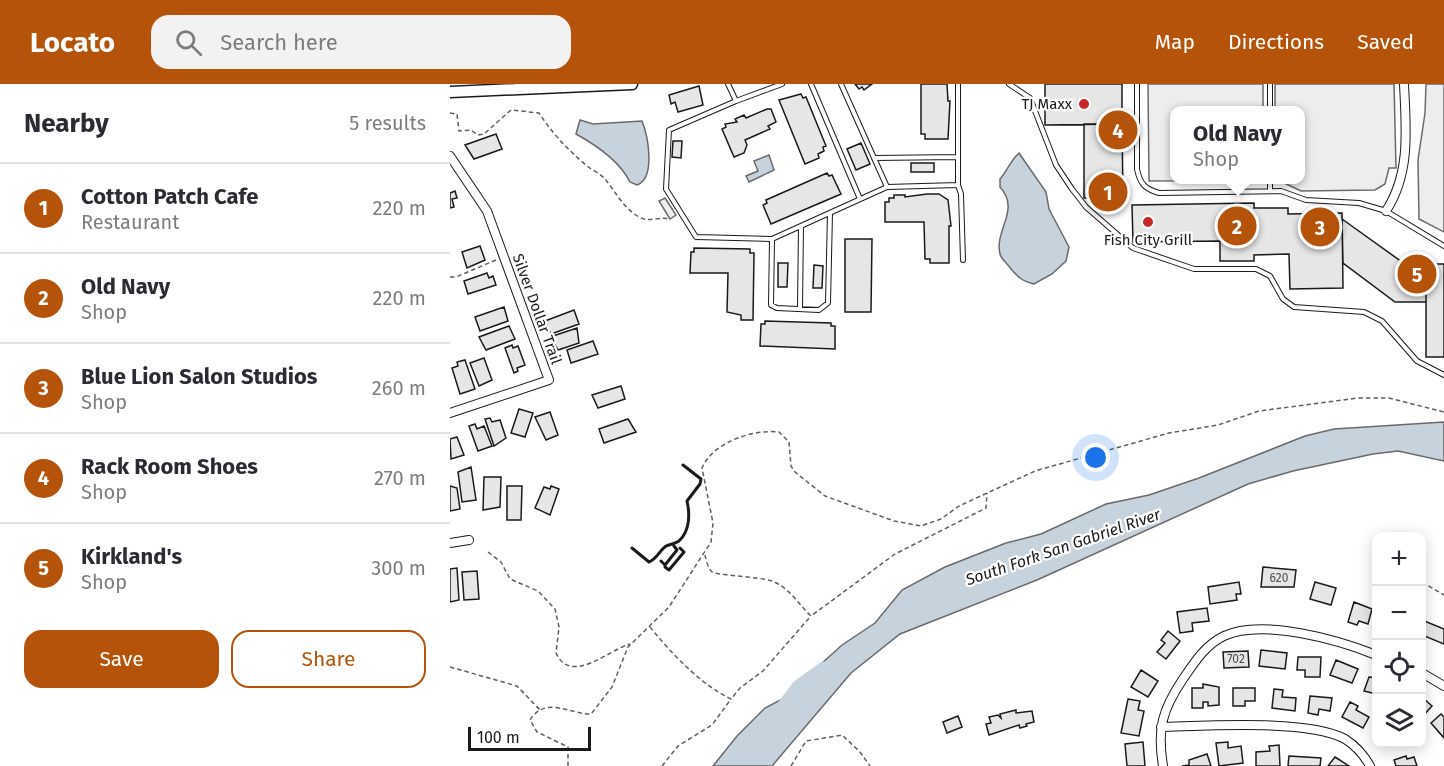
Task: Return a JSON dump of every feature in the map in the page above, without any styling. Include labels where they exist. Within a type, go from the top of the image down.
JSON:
[{"type":"street","points":[[450,92],[632,84]]},
{"type":"street","points":[[1386,211],[1396,196],[1403,171],[1407,137],[1404,84]]},
{"type":"street","name":"Silver Dollar Trail","points":[[450,156],[487,211],[549,380],[450,413]]},
{"type":"street","points":[[450,543],[469,540]]},
{"type":"street","points":[[1164,766],[1161,726],[1167,704],[1205,649],[1224,635],[1249,629],[1299,633],[1340,640],[1372,653]]},
{"type":"street","points":[[1426,675],[1444,686]]},
{"type":"street","points":[[1161,726],[1244,725],[1302,729],[1343,738],[1362,753],[1370,766]]},
{"type":"lane","points":[[728,84],[736,101]]},
{"type":"lane","points":[[782,84],[669,130],[666,189],[696,237],[772,239],[887,187],[958,185]]},
{"type":"lane","points":[[811,84],[861,199]]},
{"type":"lane","points":[[841,84],[887,187]]},
{"type":"lane","points":[[958,84],[958,185],[961,194],[963,260]]},
{"type":"lane","points":[[1009,84],[1030,98],[1056,165],[1072,189],[1086,207],[1133,248],[1194,269],[1256,269],[1270,276],[1283,299],[1294,307],[1364,312],[1382,321],[1417,361],[1444,375]]},
{"type":"lane","points":[[1137,84],[1137,169],[1139,180],[1147,189],[1159,193],[1281,191],[1306,200],[1359,203],[1386,211],[1444,246]]},
{"type":"lane","points":[[1270,84],[1270,106]]},
{"type":"lane","points":[[874,158],[958,157]]},
{"type":"lane","points":[[1270,184],[1270,191]]},
{"type":"lane","points":[[772,239],[771,305],[777,308],[819,310],[828,303],[830,213]]},
{"type":"lane","points":[[800,309],[801,226]]},
{"type":"path","points":[[450,113],[457,114],[459,131],[471,130],[478,135],[484,134],[511,110],[539,113],[552,134],[586,166],[604,177],[610,188],[638,217],[647,220],[659,216],[670,219]]},
{"type":"path","points":[[450,277],[456,277],[496,259]]},
{"type":"path","points":[[488,552],[501,562],[510,579],[538,591],[555,609],[559,627],[556,653],[563,663],[576,667],[598,661],[631,643],[650,627],[675,599],[685,579],[704,554],[713,532],[702,468],[712,454],[736,440],[758,432],[779,432],[785,435],[789,442],[791,466],[795,472],[825,496],[909,525],[921,526],[941,519],[958,506],[1035,471],[1169,433],[1218,425],[1259,411],[1358,398],[1389,398],[1444,411]]},
{"type":"path","points":[[662,766],[678,746],[712,725],[731,699],[763,671],[811,616],[888,559],[986,508],[987,492]]},
{"type":"path","points":[[704,554],[711,572],[718,576],[749,575],[774,582],[796,597],[811,616]]},
{"type":"path","points":[[1426,584],[1444,595]]},
{"type":"path","points":[[650,627],[674,655],[716,692],[731,699]]},
{"type":"path","points":[[568,766],[570,756],[568,747],[537,732],[530,720],[540,710],[564,707],[580,715],[591,714],[612,687],[631,643]]},
{"type":"path","points":[[450,667],[517,686],[540,710]]},
{"type":"path","points":[[791,766],[806,741],[842,735],[860,752],[870,766]]},
{"type":"shaded area","points":[[1148,84],[1263,84],[1263,106],[1170,106],[1170,181],[1149,181]]},
{"type":"shaded area","points":[[1275,84],[1394,84],[1396,168],[1389,168],[1385,184],[1375,190],[1301,191],[1286,184],[1305,184],[1305,106],[1275,106]]},
{"type":"shaded area","points":[[1426,84],[1444,84],[1444,232],[1419,219],[1418,160],[1425,113]]},
{"type":"shaded area","points":[[665,198],[676,215],[670,219],[659,201]]},
{"type":"water","points":[[580,120],[593,124],[642,121],[649,156],[649,166],[643,181],[637,185],[630,182],[607,155],[576,134]]},
{"type":"water","points":[[1019,153],[1046,192],[1049,209],[1069,247],[1066,261],[1052,274],[1034,284],[1019,277],[1000,254],[1000,237],[1008,212],[1008,204],[1006,195],[1000,187],[1000,179]]},
{"type":"water","points":[[769,155],[774,170],[749,182],[746,176],[758,171],[754,161]]},
{"type":"water","points":[[1444,422],[1444,461],[1398,451],[1293,471],[1248,484],[1037,580],[900,634],[851,673],[772,766],[713,766],[737,736],[765,708],[803,688],[820,665],[842,645],[875,623],[902,590],[945,567],[1006,543],[1041,534],[1106,504],[1149,495],[1199,478],[1305,436],[1334,429]]},
{"type":"building","points":[[855,84],[872,84],[864,90],[862,87],[859,89]]},
{"type":"building","points":[[921,84],[947,84],[948,101],[950,101],[948,139],[925,139],[925,134],[921,134]]},
{"type":"building","name":"TJ Maxx","points":[[1045,84],[1122,84],[1122,124],[1045,125]]},
{"type":"building","points":[[699,86],[703,105],[678,112],[675,102],[671,104],[669,95]]},
{"type":"building","points":[[801,94],[803,98],[806,97],[826,146],[823,147],[824,151],[818,154],[819,158],[805,164],[779,100]]},
{"type":"building","points":[[771,109],[776,122],[768,126],[770,129],[745,140],[747,145],[744,153],[734,157],[722,129],[726,127],[725,124],[737,122],[735,119],[744,115],[746,118]]},
{"type":"building","points":[[1084,124],[1122,124],[1123,198],[1084,198]]},
{"type":"building","points":[[496,134],[502,149],[474,159],[465,145]]},
{"type":"building","points":[[673,141],[682,141],[681,158],[672,157]]},
{"type":"building","points":[[861,143],[870,164],[856,170],[847,149]]},
{"type":"building","points":[[911,163],[934,163],[934,172],[911,172]]},
{"type":"building","points":[[827,173],[829,176],[832,175],[841,194],[771,224],[763,205],[767,203],[766,200]]},
{"type":"building","points":[[455,191],[457,198],[452,199],[454,207],[450,208],[450,193]]},
{"type":"building","points":[[939,194],[948,200],[951,226],[949,226],[949,263],[930,263],[930,259],[925,259],[924,222],[885,222],[885,202],[889,202],[889,198],[894,198],[894,195],[905,195],[905,197]]},
{"type":"building","points":[[1254,203],[1254,208],[1288,208],[1288,214],[1342,213],[1343,288],[1290,289],[1289,254],[1254,255],[1254,261],[1220,261],[1220,241],[1133,242],[1132,205]]},
{"type":"building","points":[[1342,219],[1409,267],[1426,267],[1426,302],[1395,302],[1343,263]]},
{"type":"building","points":[[845,239],[872,239],[871,312],[845,312]]},
{"type":"building","points":[[480,246],[485,260],[467,268],[462,252]]},
{"type":"building","points":[[694,248],[750,249],[750,253],[754,253],[753,320],[741,320],[741,315],[727,312],[728,273],[690,273],[691,252],[694,252]]},
{"type":"building","points":[[778,263],[788,263],[787,287],[778,287]]},
{"type":"building","points":[[1426,264],[1444,264],[1444,357],[1426,357]]},
{"type":"building","points":[[814,265],[823,266],[822,288],[813,288]]},
{"type":"building","points":[[487,273],[489,278],[493,276],[496,285],[468,294],[464,281]]},
{"type":"building","points":[[504,307],[508,321],[480,331],[475,317]]},
{"type":"building","points":[[574,310],[579,324],[551,334],[545,321]]},
{"type":"building","points":[[765,321],[831,323],[831,326],[835,326],[835,349],[760,346],[761,324],[765,324]]},
{"type":"building","points":[[509,326],[515,339],[486,350],[479,337]]},
{"type":"building","points":[[577,328],[579,343],[558,350],[550,337]]},
{"type":"building","points":[[593,341],[598,354],[571,363],[567,350]]},
{"type":"building","points":[[512,345],[513,348],[518,346],[525,365],[517,368],[518,371],[514,373],[505,348]]},
{"type":"building","points":[[484,358],[492,380],[479,386],[470,363]]},
{"type":"building","points":[[465,360],[475,389],[460,394],[452,368],[458,366],[457,362]]},
{"type":"building","points":[[621,386],[625,399],[598,408],[592,395]]},
{"type":"building","points":[[519,409],[533,413],[525,437],[511,433]]},
{"type":"building","points":[[550,412],[558,435],[546,440],[535,417]]},
{"type":"building","points":[[490,418],[492,422],[500,420],[506,438],[494,446],[485,419]]},
{"type":"building","points":[[628,419],[636,432],[604,443],[599,429]]},
{"type":"building","points":[[475,424],[477,429],[484,426],[492,446],[478,451],[469,426]]},
{"type":"building","points":[[457,437],[464,455],[451,459],[450,439]]},
{"type":"building","points":[[471,467],[476,500],[462,502],[458,472]]},
{"type":"building","points":[[484,477],[501,477],[500,507],[483,510]]},
{"type":"building","points":[[450,486],[457,488],[460,509],[450,511]]},
{"type":"building","points":[[507,486],[522,486],[521,520],[507,520]]},
{"type":"building","points":[[551,486],[559,489],[550,515],[535,508],[544,487],[550,489]]},
{"type":"building","points":[[1263,567],[1296,570],[1294,587],[1261,587]]},
{"type":"building","points":[[457,568],[459,600],[450,602],[450,569]]},
{"type":"building","points":[[477,571],[479,599],[464,600],[462,572]]},
{"type":"building","points":[[1239,582],[1241,594],[1236,594],[1237,600],[1210,604],[1208,587]]},
{"type":"building","points":[[1315,582],[1336,588],[1331,605],[1310,599]]},
{"type":"building","points":[[1354,602],[1372,609],[1368,624],[1359,621],[1357,625],[1348,622]]},
{"type":"building","points":[[1207,608],[1209,621],[1192,623],[1193,631],[1180,633],[1177,612]]},
{"type":"building","points":[[1426,622],[1444,629],[1444,644],[1426,637]]},
{"type":"building","points":[[1168,631],[1180,641],[1166,659],[1157,652],[1165,643],[1161,640]]},
{"type":"building","points":[[1261,650],[1287,653],[1285,669],[1259,666]]},
{"type":"building","points":[[1248,651],[1249,667],[1224,668],[1223,652]]},
{"type":"building","points":[[1298,657],[1321,657],[1320,677],[1305,677],[1305,670],[1297,670]]},
{"type":"building","points":[[1336,660],[1358,669],[1352,683],[1330,675]]},
{"type":"building","points":[[1141,670],[1158,681],[1148,697],[1131,687]]},
{"type":"building","points":[[1369,677],[1372,677],[1372,693],[1364,691]]},
{"type":"building","points":[[1203,684],[1219,687],[1219,705],[1208,706],[1208,702],[1203,702],[1203,708],[1192,708],[1192,688],[1203,688]]},
{"type":"building","points":[[1233,688],[1255,688],[1255,701],[1245,701],[1245,706],[1233,706]]},
{"type":"building","points":[[1274,689],[1283,690],[1282,697],[1296,698],[1295,711],[1272,708]]},
{"type":"building","points":[[1310,696],[1332,698],[1330,711],[1319,709],[1318,715],[1308,713]]},
{"type":"building","points":[[1128,699],[1140,701],[1138,710],[1144,711],[1139,736],[1121,733]]},
{"type":"building","points":[[1426,701],[1432,706],[1426,713]]},
{"type":"building","points":[[1350,702],[1358,706],[1356,710],[1369,717],[1363,728],[1342,717]]},
{"type":"building","points":[[1016,710],[1016,713],[1032,711],[1034,722],[1026,724],[1027,726],[1020,728],[1019,725],[989,735],[986,724],[991,723],[989,717],[998,715],[1001,718],[1000,714]]},
{"type":"building","points":[[1441,714],[1444,717],[1444,738],[1431,723]]},
{"type":"building","points":[[958,716],[962,727],[947,733],[943,722]]},
{"type":"building","points":[[1143,742],[1145,766],[1127,766],[1125,744]]},
{"type":"building","points":[[1228,742],[1228,748],[1241,746],[1243,763],[1219,766],[1216,743]]},
{"type":"building","points":[[1279,745],[1280,766],[1256,766],[1256,752],[1270,751],[1269,746]]},
{"type":"building","points":[[1207,754],[1211,766],[1182,766],[1189,765],[1189,760]]},
{"type":"building","points":[[1289,756],[1321,758],[1320,766],[1288,766]]},
{"type":"building","points":[[1406,756],[1407,759],[1414,757],[1417,766],[1396,766],[1394,760]]},
{"type":"building","points":[[1335,757],[1349,766],[1328,766]]},
{"type":"waterway","name":"South Fork San Gabriel River","points":[[783,708],[799,687],[824,669]]},
{"type":"wall","points":[[632,548],[649,562],[666,546],[683,537],[688,522],[687,501],[700,484],[701,479],[683,465]]},
{"type":"wall","points":[[661,561],[665,565],[677,550],[674,546]]},
{"type":"wall","points":[[665,567],[669,570],[684,552],[680,548]]},
{"type":"place","name":"TJ Maxx","points":[[1084,104]]},
{"type":"place","name":"Rack Room Shoes","points":[[1118,130]]},
{"type":"place","name":"Cotton Patch Cafe","points":[[1108,192]]},
{"type":"place","name":"Fish City Grill","points":[[1148,222]]},
{"type":"place","name":"Old Navy","points":[[1237,226]]},
{"type":"place","name":"Blue Lion Salon Studios","points":[[1320,227]]},
{"type":"place","name":"Kirkland's","points":[[1417,274]]}]
